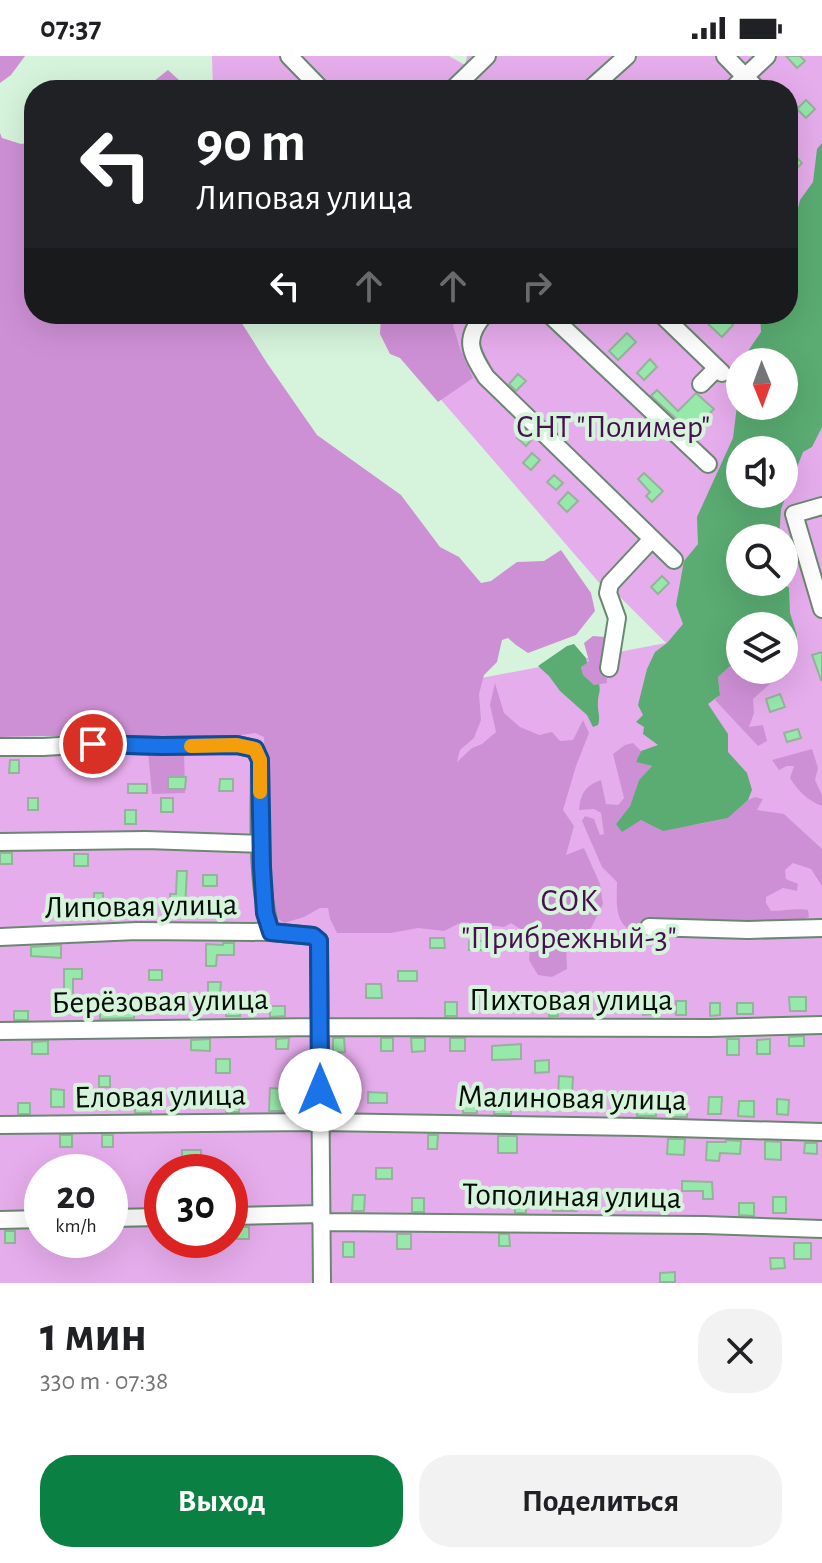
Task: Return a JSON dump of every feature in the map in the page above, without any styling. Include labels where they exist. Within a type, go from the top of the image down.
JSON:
[{"type":"street","points":[[289,56],[312,80]]},
{"type":"street","points":[[462,80],[487,56]]},
{"type":"street","points":[[600,80],[627,56]]},
{"type":"street","points":[[725,56],[749,80]]},
{"type":"street","points":[[741,80],[767,56]]},
{"type":"street","points":[[476,324],[470,342],[474,358],[486,377],[674,560]]},
{"type":"street","points":[[560,324],[708,464]]},
{"type":"street","points":[[671,324],[719,370],[701,384]]},
{"type":"street","points":[[822,506],[794,514],[822,609]]},
{"type":"street","points":[[609,668],[617,618],[608,593],[610,584],[652,539]]},
{"type":"street","points":[[0,747],[237,745],[255,749],[260,760],[265,913],[271,932]]},
{"type":"street","points":[[0,842],[146,840],[261,844]]},
{"type":"street","points":[[649,927],[748,930],[822,928]]},
{"type":"street","name":"Липовая улица","points":[[0,937],[137,931],[271,932],[313,936],[319,941],[320,951],[320,1027]]},
{"type":"street","name":"Пихтовая улица","points":[[320,1027],[710,1028],[822,1025]]},
{"type":"street","points":[[320,1027],[322,1283]]},
{"type":"street","name":"Берёзовая улица","points":[[0,1031],[320,1027]]},
{"type":"street","name":"Еловая улица","points":[[0,1125],[320,1122]]},
{"type":"street","name":"Малиновая улица","points":[[320,1122],[744,1137],[822,1132]]},
{"type":"street","name":"Тополиная улица","points":[[248,1216],[822,1229]]},
{"type":"street","points":[[0,1220],[24,1219]]},
{"type":"green space","points":[[0,56],[25,56],[11,75],[0,83]]},
{"type":"green space","points":[[212,56],[449,56],[465,65],[467,56],[822,56],[822,1283],[0,1283],[0,754],[85,753],[666,643],[612,589],[602,586],[436,394],[395,324],[798,324],[798,80],[213,80]]},
{"type":"green space","points":[[168,70],[179,80],[155,80]]},
{"type":"green space","name":"СОК \"Прибрежный-3\"","points":[[0,133],[2,138],[24,144],[24,324],[242,324],[317,435],[401,495],[440,547],[459,557],[481,583],[491,581],[517,562],[544,561],[561,550],[591,593],[595,611],[576,635],[528,653],[508,638],[502,640],[497,662],[484,675],[479,694],[481,720],[474,738],[460,750],[457,762],[496,732],[490,705],[495,683],[504,713],[520,727],[539,735],[552,732],[560,741],[573,740],[583,720],[589,733],[563,810],[574,826],[566,855],[584,848],[600,884],[603,904],[589,932],[566,941],[567,969],[552,977],[538,975],[529,960],[531,936],[511,923],[504,927],[462,922],[444,931],[418,928],[391,933],[337,933],[328,908],[320,908],[284,923],[275,917],[268,855],[264,737],[255,733],[195,742],[115,735],[0,737]]},
{"type":"green space","points":[[380,324],[454,324],[460,349],[473,378],[438,402],[400,358],[390,354],[380,334]]},
{"type":"green space","points":[[593,636],[605,637],[611,647],[606,665],[607,683],[594,685],[583,675],[581,667],[589,661],[584,643]]},
{"type":"green space","points":[[726,670],[726,684],[770,684],[753,699],[754,713],[749,727],[763,725],[767,741],[758,746],[715,700],[720,694],[718,677]]},
{"type":"green space","points":[[633,743],[641,751],[636,762],[652,766],[639,780],[630,806],[616,824],[641,820],[685,826],[700,824],[728,818],[755,797],[763,799],[757,810],[784,814],[822,849],[822,886],[811,869],[793,863],[785,870],[786,879],[798,884],[797,891],[783,888],[766,897],[771,911],[808,910],[809,917],[788,925],[649,922],[641,932],[627,928],[618,913],[617,882],[602,867],[582,821],[585,816],[594,819],[600,835],[604,834],[601,813],[594,809],[579,810],[585,791],[601,780],[606,804],[618,805],[624,798],[613,754]]},
{"type":"green space","points":[[812,749],[818,768],[815,780],[822,795],[822,806],[808,798],[793,783],[790,778],[794,766],[779,770],[772,760]]},
{"type":"green space","points":[[184,750],[185,793],[152,794],[148,752]]},
{"type":"shaded area","points":[[822,143],[822,427],[812,447],[803,452],[798,465],[798,436],[733,436],[735,420],[798,420],[798,348],[750,348],[761,332],[761,324],[798,324],[800,200],[813,182],[817,149]]},
{"type":"shaded area","points":[[726,453],[726,508],[781,508],[780,524],[726,524],[726,596],[789,596],[790,612],[726,612],[726,670],[718,677],[720,695],[708,704],[728,734],[728,752],[747,773],[752,790],[748,800],[728,818],[663,831],[641,820],[622,832],[616,824],[630,806],[639,780],[652,766],[636,762],[641,751],[658,745],[643,734],[644,727],[636,722],[643,715],[638,705],[647,669],[655,652],[683,624],[676,605],[684,561],[698,544],[697,517]]},
{"type":"shaded area","points":[[574,644],[586,658],[587,663],[581,667],[583,675],[594,685],[599,684],[599,722],[593,727],[587,715],[538,666]]},
{"type":"building","points":[[786,56],[800,56],[805,61],[797,68]]},
{"type":"building","points":[[806,100],[815,109],[806,118],[798,108]]},
{"type":"building","points":[[708,324],[732,324],[722,337]]},
{"type":"building","points":[[627,333],[636,342],[618,360],[609,351]]},
{"type":"building","points":[[650,359],[657,367],[644,380],[637,373]]},
{"type":"building","points":[[518,374],[526,381],[516,391],[509,384]]},
{"type":"building","points":[[657,390],[678,411],[696,393],[714,409],[695,428],[687,421],[683,425],[651,396]]},
{"type":"building","points":[[525,430],[533,438],[526,446],[517,438]]},
{"type":"building","points":[[532,453],[540,460],[531,470],[523,463]]},
{"type":"building","points":[[644,473],[663,491],[652,502],[646,496],[650,492],[638,479]]},
{"type":"building","points":[[554,475],[563,483],[556,490],[547,482]]},
{"type":"building","points":[[568,492],[578,501],[567,512],[558,503]]},
{"type":"building","points":[[662,576],[669,583],[658,594],[651,587]]},
{"type":"building","points":[[822,652],[822,680],[821,680],[812,655]]},
{"type":"building","points":[[780,694],[785,707],[770,712],[766,699]]},
{"type":"building","points":[[798,729],[801,738],[787,742],[784,733]]},
{"type":"building","points":[[10,760],[19,760],[19,773],[9,773]]},
{"type":"building","points":[[168,777],[186,777],[185,789],[168,789]]},
{"type":"building","points":[[220,779],[233,779],[233,791],[219,791]]},
{"type":"building","points":[[128,784],[147,784],[147,793],[128,793]]},
{"type":"building","points":[[28,798],[38,798],[38,810],[28,810]]},
{"type":"building","points":[[161,798],[173,798],[173,812],[161,812]]},
{"type":"building","points":[[125,810],[136,810],[136,824],[125,824]]},
{"type":"building","points":[[0,853],[12,853],[12,864],[0,864]]},
{"type":"building","points":[[74,854],[88,854],[88,866],[74,866]]},
{"type":"building","points":[[177,871],[187,871],[185,908],[170,908],[170,894],[176,894]]},
{"type":"building","points":[[203,875],[217,875],[217,886],[203,886]]},
{"type":"building","points":[[94,893],[103,893],[103,906],[94,906]]},
{"type":"building","points":[[430,938],[444,938],[445,948],[430,948]]},
{"type":"building","points":[[469,941],[483,941],[483,950],[469,950]]},
{"type":"building","points":[[234,943],[234,955],[217,955],[216,966],[206,966],[206,944]]},
{"type":"building","points":[[61,945],[61,958],[31,956],[31,947]]},
{"type":"building","points":[[64,969],[82,969],[82,979],[73,979],[73,998],[64,998]]},
{"type":"building","points":[[149,970],[162,970],[162,980],[149,980]]},
{"type":"building","points":[[398,971],[417,971],[417,981],[398,981]]},
{"type":"building","points":[[208,982],[221,982],[220,994],[208,993]]},
{"type":"building","points":[[366,984],[381,984],[382,998],[366,998]]},
{"type":"building","points":[[789,997],[806,997],[806,1011],[790,1011]]},
{"type":"building","points":[[643,1000],[653,1000],[653,1014],[643,1015]]},
{"type":"building","points":[[548,1001],[558,1001],[558,1016],[549,1016]]},
{"type":"building","points":[[676,1001],[686,1001],[686,1015],[676,1015]]},
{"type":"building","points":[[445,1002],[457,1002],[457,1016],[445,1016]]},
{"type":"building","points":[[710,1003],[720,1003],[720,1015],[710,1016]]},
{"type":"building","points":[[737,1003],[753,1003],[753,1014],[737,1014]]},
{"type":"building","points":[[226,1005],[240,1005],[240,1016],[226,1016]]},
{"type":"building","points":[[270,1006],[285,1006],[285,1016],[270,1017]]},
{"type":"building","points":[[100,1010],[134,1010],[134,1018],[100,1019]]},
{"type":"building","points":[[14,1011],[28,1011],[28,1020],[14,1020]]},
{"type":"building","points":[[804,1036],[804,1046],[789,1046],[789,1037]]},
{"type":"building","points":[[289,1038],[288,1049],[276,1049],[276,1039]]},
{"type":"building","points":[[333,1038],[344,1038],[345,1052],[333,1053]]},
{"type":"building","points":[[381,1038],[393,1038],[393,1051],[381,1051]]},
{"type":"building","points":[[411,1038],[425,1038],[425,1051],[412,1052]]},
{"type":"building","points":[[450,1038],[465,1038],[465,1051],[450,1051]]},
{"type":"building","points":[[210,1039],[210,1051],[191,1050],[191,1040]]},
{"type":"building","points":[[727,1039],[739,1039],[739,1055],[727,1055]]},
{"type":"building","points":[[770,1039],[770,1054],[757,1054],[757,1040]]},
{"type":"building","points":[[48,1041],[48,1054],[32,1054],[32,1042]]},
{"type":"building","points":[[521,1044],[521,1059],[492,1060],[492,1046]]},
{"type":"building","points":[[216,1059],[230,1059],[230,1073],[216,1073]]},
{"type":"building","points":[[549,1060],[549,1072],[535,1073],[535,1061]]},
{"type":"building","points":[[99,1076],[110,1076],[110,1087],[99,1087]]},
{"type":"building","points":[[559,1076],[573,1077],[572,1095],[558,1094]]},
{"type":"building","points":[[270,1088],[285,1089],[284,1104],[309,1104],[310,1111],[269,1111]]},
{"type":"building","points":[[51,1089],[64,1090],[64,1107],[51,1107]]},
{"type":"building","points":[[368,1092],[387,1093],[387,1103],[368,1103]]},
{"type":"building","points":[[226,1094],[239,1094],[239,1112],[226,1112]]},
{"type":"building","points":[[595,1094],[605,1095],[605,1110],[594,1110]]},
{"type":"building","points":[[709,1097],[722,1097],[721,1114],[708,1114]]},
{"type":"building","points":[[495,1099],[511,1099],[511,1114],[494,1114]]},
{"type":"building","points":[[673,1099],[687,1100],[687,1117],[673,1117]]},
{"type":"building","points":[[777,1099],[789,1100],[788,1115],[777,1114]]},
{"type":"building","points":[[344,1100],[356,1100],[355,1112],[344,1111]]},
{"type":"building","points":[[463,1100],[477,1100],[477,1113],[463,1113]]},
{"type":"building","points":[[739,1101],[754,1101],[754,1117],[738,1116]]},
{"type":"building","points":[[18,1103],[30,1103],[30,1114],[18,1114]]},
{"type":"building","points":[[638,1103],[656,1104],[656,1116],[637,1116]]},
{"type":"building","points":[[135,1105],[151,1105],[151,1113],[135,1113]]},
{"type":"building","points":[[60,1135],[72,1135],[72,1147],[60,1147]]},
{"type":"building","points":[[102,1135],[113,1135],[113,1147],[102,1147]]},
{"type":"building","points":[[428,1135],[438,1135],[437,1149],[428,1149]]},
{"type":"building","points":[[498,1136],[517,1136],[517,1153],[498,1153]]},
{"type":"building","points":[[668,1139],[685,1139],[684,1155],[667,1154]]},
{"type":"building","points":[[741,1141],[740,1154],[720,1153],[719,1161],[706,1160],[707,1142]]},
{"type":"building","points":[[765,1141],[781,1142],[781,1160],[765,1159]]},
{"type":"building","points":[[805,1143],[817,1143],[817,1154],[804,1153]]},
{"type":"building","points":[[182,1150],[201,1150],[201,1154],[182,1154]]},
{"type":"building","points":[[376,1168],[392,1168],[392,1179],[376,1179]]},
{"type":"building","points":[[682,1181],[712,1182],[713,1199],[703,1199],[703,1191],[682,1191]]},
{"type":"building","points":[[553,1192],[577,1192],[577,1211],[553,1211]]},
{"type":"building","points":[[353,1195],[365,1195],[364,1211],[352,1211]]},
{"type":"building","points":[[773,1197],[786,1197],[786,1213],[773,1213]]},
{"type":"building","points":[[412,1198],[424,1198],[424,1212],[412,1212]]},
{"type":"building","points":[[515,1201],[526,1201],[526,1213],[515,1213]]},
{"type":"building","points":[[739,1203],[754,1203],[754,1216],[739,1215]]},
{"type":"building","points":[[5,1231],[15,1231],[15,1243],[5,1243]]},
{"type":"building","points":[[397,1234],[411,1234],[411,1249],[397,1249]]},
{"type":"building","points":[[499,1234],[509,1234],[510,1246],[499,1246]]},
{"type":"building","points":[[343,1242],[354,1242],[354,1257],[343,1257]]},
{"type":"building","points":[[794,1243],[811,1243],[811,1259],[794,1259]]},
{"type":"building","points":[[770,1258],[784,1258],[785,1268],[771,1269]]},
{"type":"building","points":[[675,1272],[675,1282],[660,1282],[660,1273]]},
{"type":"slow traffic","points":[[191,746],[237,745],[255,749],[260,760],[260,792]]},
{"type":"route","points":[[93,744],[237,745],[255,749],[260,760],[265,913],[271,932],[313,936],[319,941],[320,1090]]},
{"type":"park label","name":"СНТ \"Полимер\"","points":[[613,427]]}]
